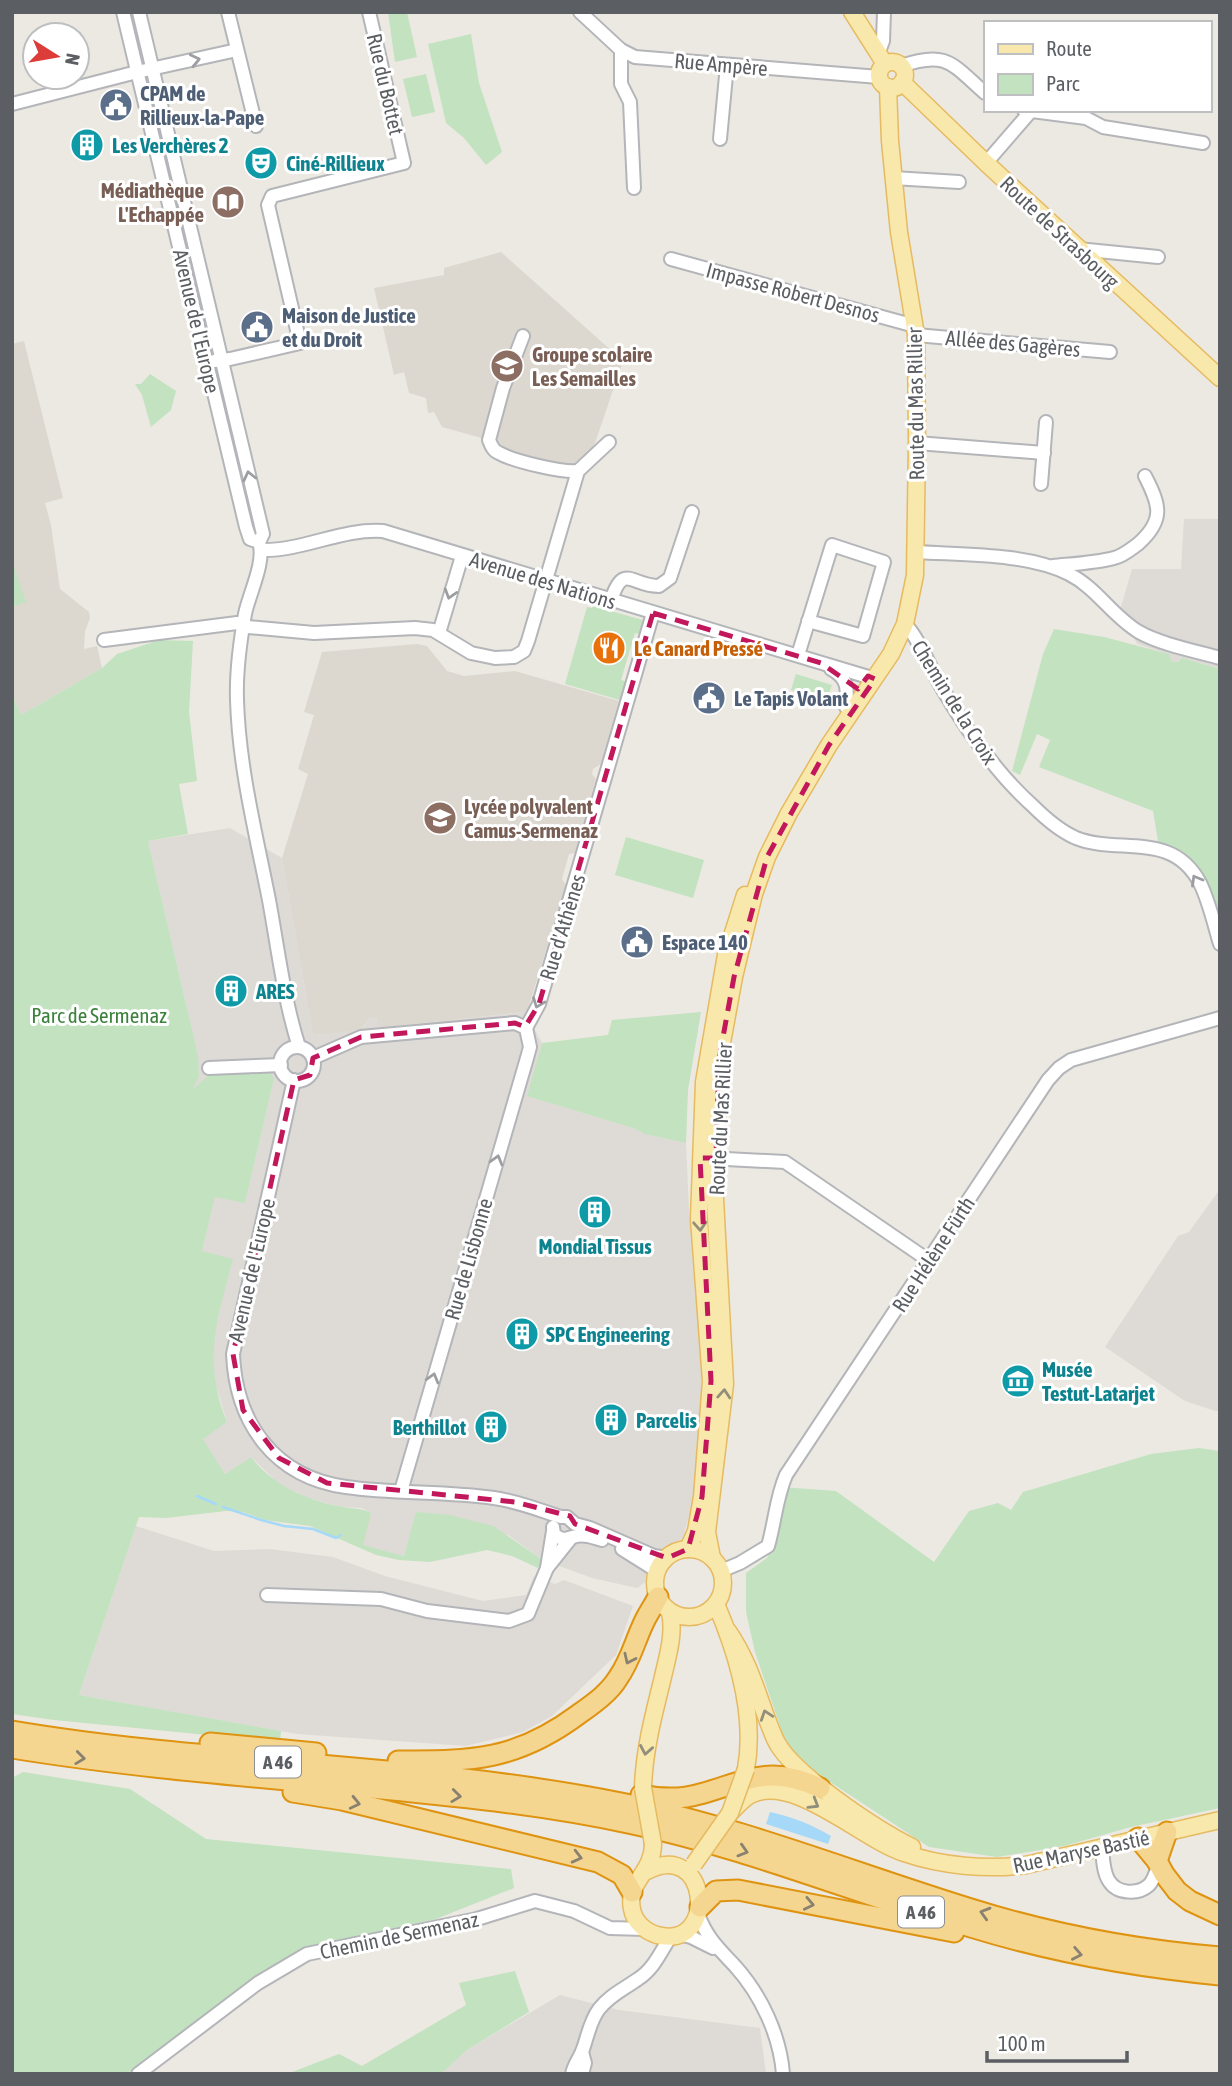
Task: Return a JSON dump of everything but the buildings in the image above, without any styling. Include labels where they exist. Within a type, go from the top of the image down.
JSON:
[{"type":"highway","points":[[398,1761],[473,1760],[500,1755],[551,1733],[597,1701],[617,1681],[627,1665],[645,1621],[664,1604]]},
{"type":"highway","points":[[12,1723],[129,1738],[254,1746],[398,1761],[547,1779],[667,1799],[699,1794],[750,1779],[775,1776],[795,1778],[820,1788]]},
{"type":"highway","name":"A 46","points":[[12,1731],[150,1750],[396,1772],[619,1802],[697,1819],[972,1909],[1042,1928],[1134,1946],[1220,1957]]},
{"type":"highway","name":"A 46","points":[[12,1748],[116,1763],[447,1795],[629,1823],[745,1852],[939,1918],[1038,1946],[1142,1965],[1220,1975]]},
{"type":"highway","points":[[242,1775],[285,1791],[342,1800],[598,1862],[622,1875],[631,1896]]},
{"type":"highway","points":[[1158,1863],[1167,1832]]},
{"type":"highway","points":[[1138,1838],[1170,1883],[1184,1896],[1220,1915]]},
{"type":"highway","points":[[699,1911],[716,1891],[738,1889],[914,1926],[1038,1946]]},
{"type":"main road","name":"Route de Strasbourg","points":[[852,12],[889,72],[1220,378]]},
{"type":"main road","name":"Route du Mas Rillier","points":[[688,1549],[696,1531],[702,1497],[711,1381],[699,1219],[719,1059],[734,977],[754,894],[768,857],[789,813],[901,630],[912,593],[916,552],[918,443],[916,330],[899,232],[893,178],[889,72]]},
{"type":"main road","name":"Route du Mas Rillier","points":[[716,1565],[707,1532],[725,1384],[716,1212],[708,1158],[704,1082],[708,1050],[726,955],[736,920],[768,837],[794,789],[846,707],[871,677]]},
{"type":"main road","points":[[664,1604],[690,1617],[708,1611],[716,1604],[722,1588],[716,1565],[705,1553],[688,1549],[677,1552],[662,1564],[656,1588],[664,1604],[672,1634],[643,1768],[643,1788],[653,1853],[631,1896],[634,1917],[647,1930],[663,1936],[674,1935],[690,1926],[699,1911],[701,1897],[694,1871],[730,1813],[746,1769],[749,1742],[747,1714],[728,1631],[716,1604]]},
{"type":"main road","name":"Rue Maryse Bastié","points":[[728,1631],[752,1674],[775,1741],[786,1756],[820,1788],[894,1837],[942,1861]]},
{"type":"main road","name":"Rue Maryse Bastié","points":[[730,1813],[749,1796],[772,1791],[801,1796],[869,1838],[904,1853],[982,1867],[1013,1867],[1220,1820]]},
{"type":"main road","points":[[645,1872],[663,1866],[694,1871]]},
{"type":"street","name":"Avenue de l'Europe","points":[[123,12],[247,530],[250,539],[261,546]]},
{"type":"street","name":"Avenue de l'Europe","points":[[139,12],[263,534],[243,626],[237,696],[240,750],[299,1047]]},
{"type":"street","points":[[228,12],[256,126]]},
{"type":"street","name":"Rue du Bottet","points":[[221,359],[300,343],[268,205],[272,196],[404,163],[369,12]]},
{"type":"street","points":[[580,12],[621,50],[621,84],[630,102],[634,188]]},
{"type":"street","points":[[884,12],[883,41],[889,72]]},
{"type":"street","points":[[12,104],[237,50]]},
{"type":"street","name":"Rue Ampère","points":[[621,50],[635,57],[727,65],[889,72],[932,58],[949,62],[984,92]]},
{"type":"street","points":[[720,139],[727,65]]},
{"type":"street","points":[[986,163],[1026,112]]},
{"type":"street","points":[[1035,112],[1086,118],[1103,127],[1203,143]]},
{"type":"street","points":[[893,178],[959,181]]},
{"type":"street","points":[[1078,249],[1158,257]]},
{"type":"street","name":"Impasse Robert Desnos","points":[[671,259],[916,330]]},
{"type":"street","name":"Allée des Gagères","points":[[916,330],[1111,352]]},
{"type":"street","points":[[523,336],[503,388],[489,440],[496,453],[563,471],[578,471]]},
{"type":"street","points":[[207,362],[221,359]]},
{"type":"street","points":[[1041,484],[1046,422]]},
{"type":"street","points":[[104,640],[237,623],[243,626],[314,633],[415,628],[439,633],[471,653],[495,658],[514,657],[524,651],[578,471],[609,442]]},
{"type":"street","points":[[918,443],[1044,453]]},
{"type":"street","points":[[1049,566],[1118,558],[1149,534],[1156,522],[1158,511],[1156,498],[1145,476]]},
{"type":"street","points":[[611,600],[620,580],[626,578],[659,586],[670,578],[692,512]]},
{"type":"street","name":"Avenue des Nations","points":[[261,546],[279,550],[365,530],[400,536],[871,677]]},
{"type":"street","points":[[798,655],[808,621],[831,545],[884,562],[863,636],[808,621]]},
{"type":"street","points":[[916,552],[1015,560],[1049,566],[1083,582],[1115,614],[1140,633],[1220,658]]},
{"type":"street","points":[[439,633],[462,556]]},
{"type":"street","name":"Rue d'Athènes","points":[[526,1027],[539,1004],[653,613]]},
{"type":"street","name":"Chemin de la Croix","points":[[901,630],[987,758],[1032,806],[1074,837],[1094,843],[1148,845],[1178,859],[1191,870],[1200,884],[1220,944]]},
{"type":"street","name":"Avenue des Nations","points":[[821,663],[845,679],[846,707]]},
{"type":"street","name":"Rue Hélène Fürth","points":[[716,1565],[740,1563],[768,1546],[774,1527],[778,1494],[786,1475],[1059,1068],[1071,1060],[1220,1018]]},
{"type":"street","points":[[313,1058],[361,1037],[515,1023],[526,1027]]},
{"type":"street","name":"Rue de Lisbonne","points":[[401,1491],[530,1047],[526,1027]]},
{"type":"street","points":[[299,1047],[307,1051],[313,1058],[313,1069],[306,1079],[294,1080],[285,1075],[281,1065],[284,1054],[293,1048],[299,1047]]},
{"type":"street","points":[[209,1068],[281,1065]]},
{"type":"street","name":"Avenue de l'Europe","points":[[294,1080],[237,1325],[233,1354],[234,1376],[243,1409],[254,1430],[270,1449],[293,1468],[327,1483],[345,1487],[495,1498],[515,1502],[556,1525]]},
{"type":"street","points":[[708,1158],[785,1163],[928,1260]]},
{"type":"street","points":[[267,1595],[381,1599],[427,1611],[509,1622],[528,1614],[547,1568],[556,1525],[568,1517],[573,1532]]},
{"type":"street","points":[[556,1525],[559,1538],[573,1532],[662,1564]]},
{"type":"street","points":[[547,1568],[573,1532]]},
{"type":"street","points":[[1102,1848],[1109,1881],[1117,1889],[1127,1892],[1138,1891],[1148,1885],[1158,1863]]},
{"type":"street","points":[[607,1926],[620,1920],[631,1896]]},
{"type":"street","name":"Chemin de Sermenaz","points":[[138,2074],[258,1983],[307,1954],[477,1919],[535,1901],[550,1903],[622,1930],[647,1930]]},
{"type":"street","points":[[699,1911],[705,1933],[760,2000],[775,2038],[782,2067]]},
{"type":"street","points":[[647,1930],[654,1952],[653,1966]]},
{"type":"street","points":[[572,2074],[593,2018],[601,2007],[620,1988],[638,1980],[653,1966],[674,1935],[707,1944],[722,1954]]},
{"type":"street","points":[[582,2052],[585,2063],[582,2074]]},
{"type":"highlighted area","points":[[653,613],[821,663],[858,689],[868,676],[875,679],[829,745],[767,857],[734,977],[719,1059],[716,1158],[700,1158],[711,1381],[702,1497],[688,1549],[667,1558],[575,1524],[570,1516],[515,1502],[327,1483],[279,1458],[243,1410],[233,1354],[294,1080],[310,1075],[313,1058],[361,1037],[515,1023],[525,1027],[539,1004]]},
{"type":"shaded area","name":"Groupe scolaire Les Semailles","points":[[501,252],[623,361],[595,443],[589,454],[572,471],[493,448],[489,440],[442,427],[434,412],[428,413],[426,398],[409,393],[404,372],[394,375],[374,288],[444,275],[444,268]]},
{"type":"shaded area","points":[[24,341],[63,498],[45,503],[51,525],[60,589],[89,612],[84,649],[97,646],[102,668],[21,715],[12,694],[12,344]]},
{"type":"shaded area","points":[[1184,519],[1220,519],[1220,669],[1182,658],[1178,662],[1172,662],[1168,654],[1137,644],[1120,610],[1132,569],[1181,569]]},
{"type":"shaded area","name":"Lycée polyvalent Camus-Sermenaz","points":[[417,644],[427,646],[447,671],[464,676],[515,671],[619,701],[601,764],[593,769],[592,774],[596,779],[575,853],[569,854],[562,879],[566,885],[528,1009],[525,1012],[377,1028],[378,1019],[370,1017],[361,1030],[313,1035],[282,858],[308,774],[298,769],[314,715],[304,712],[322,652]]},
{"type":"shaded area","points":[[230,828],[282,858],[313,1035],[363,1028],[370,1017],[378,1019],[378,1028],[525,1012],[542,1043],[528,1096],[646,1134],[686,1143],[702,1358],[699,1450],[692,1505],[683,1538],[662,1551],[647,1581],[637,1588],[592,1578],[543,1560],[508,1535],[417,1512],[404,1556],[362,1545],[370,1513],[362,1508],[341,1507],[308,1498],[279,1484],[251,1457],[225,1474],[202,1438],[227,1422],[214,1379],[213,1341],[221,1304],[202,1251],[215,1196],[245,1203],[274,1079],[191,1093],[198,1055],[148,841]]},
{"type":"shaded area","points":[[1220,1189],[1220,1411],[1215,1411],[1185,1401],[1105,1347],[1178,1236],[1189,1232]]},
{"type":"shaded area","points":[[136,1526],[214,1551],[270,1549],[333,1557],[385,1576],[483,1601],[526,1595],[534,1576],[555,1584],[564,1580],[633,1606],[616,1655],[552,1716],[523,1732],[466,1746],[297,1734],[79,1695]]},
{"type":"shaded area","points":[[560,1995],[619,2010],[760,2028],[766,2074],[441,2074],[467,2050]]},
{"type":"green space","points":[[388,12],[407,12],[417,57],[395,62]]},
{"type":"green space","points":[[471,34],[479,83],[502,152],[486,165],[464,138],[446,123],[428,44]]},
{"type":"green space","points":[[426,74],[435,112],[412,117],[403,79]]},
{"type":"green space","points":[[150,374],[176,391],[171,410],[151,427],[142,395],[135,384],[141,384]]},
{"type":"green space","points":[[12,560],[26,602],[12,607]]},
{"type":"green space","points":[[593,606],[643,620],[639,634],[635,633],[621,680],[628,682],[623,701],[565,684],[587,607]]},
{"type":"green space","points":[[1054,629],[1104,637],[1169,654],[1172,662],[1178,662],[1182,658],[1220,669],[1220,921],[1201,872],[1185,855],[1158,841],[1153,811],[1039,767],[1050,740],[1037,734],[1020,775],[1012,771],[1043,654]]},
{"type":"green space","name":"Parc de Sermenaz","points":[[159,640],[193,641],[189,712],[197,781],[179,784],[188,834],[148,841],[198,1055],[199,1077],[192,1090],[210,1074],[269,1070],[274,1079],[245,1203],[215,1197],[202,1251],[233,1259],[217,1321],[214,1359],[219,1400],[227,1422],[203,1439],[225,1474],[251,1457],[279,1483],[301,1495],[371,1513],[363,1545],[404,1556],[416,1512],[450,1515],[493,1526],[543,1560],[538,1568],[512,1556],[487,1550],[430,1562],[399,1560],[376,1555],[310,1526],[265,1520],[243,1512],[226,1511],[166,1518],[139,1517],[79,1695],[281,1731],[280,1742],[12,1714],[12,694],[21,715],[102,668],[117,654]]},
{"type":"green space","points":[[796,674],[832,685],[827,700],[791,690]]},
{"type":"green space","points":[[626,837],[704,860],[693,898],[615,875]]},
{"type":"green space","points":[[701,1012],[688,1090],[686,1143],[645,1134],[527,1096],[542,1043],[608,1035],[612,1020]]},
{"type":"green space","points":[[1199,1448],[1220,1451],[1220,1808],[1131,1827],[1064,1846],[997,1857],[929,1847],[818,1774],[786,1744],[755,1652],[746,1612],[746,1573],[767,1558],[776,1540],[781,1487],[836,1491],[934,1562],[969,1511],[998,1503],[1011,1510],[1023,1492],[1151,1454]]},
{"type":"green space","points":[[23,1772],[130,1789],[206,1839],[511,1869],[514,1888],[436,1919],[311,1948],[279,1963],[217,2007],[155,2057],[125,2074],[12,2074],[12,1778]]},
{"type":"green space","points":[[515,1971],[529,2012],[467,2050],[441,2074],[287,2074],[339,2054],[362,2066],[466,2005],[459,1983]]},
{"type":"water","points":[[770,1812],[802,1821],[824,1832],[831,1836],[828,1844],[766,1824]]},
{"type":"waterway","points":[[197,1496],[216,1504]]},
{"type":"waterway","points":[[223,1507],[284,1526],[313,1529],[336,1538],[341,1535]]},
{"type":"place","name":"CPAM de Rillieux-la-Pape","points":[[116,105]]},
{"type":"place","name":"Les Verchères 2","points":[[87,145]]},
{"type":"place","name":"Ciné-Rillieux","points":[[261,163]]},
{"type":"place","name":"Médiathèque L'Echappée","points":[[228,202]]},
{"type":"place","name":"Maison de Justice et du Droit","points":[[257,327]]},
{"type":"place","name":"Groupe scolaire Les Semailles","points":[[507,366]]},
{"type":"place","name":"Le Canard Pressé","points":[[609,648]]},
{"type":"place","name":"Le Tapis Volant","points":[[709,698]]},
{"type":"place","name":"Lycée polyvalent Camus-Sermenaz","points":[[440,818]]},
{"type":"place","name":"Espace 140","points":[[637,942]]},
{"type":"place","name":"ARES","points":[[231,991]]},
{"type":"place","name":"Mondial Tissus","points":[[595,1212]]},
{"type":"place","name":"SPC Engineering","points":[[522,1334]]},
{"type":"place","name":"Musée Testut-Latarjet","points":[[1018,1381]]},
{"type":"place","name":"Parcelis","points":[[611,1420]]},
{"type":"place","name":"Berthillot","points":[[491,1427]]}]
